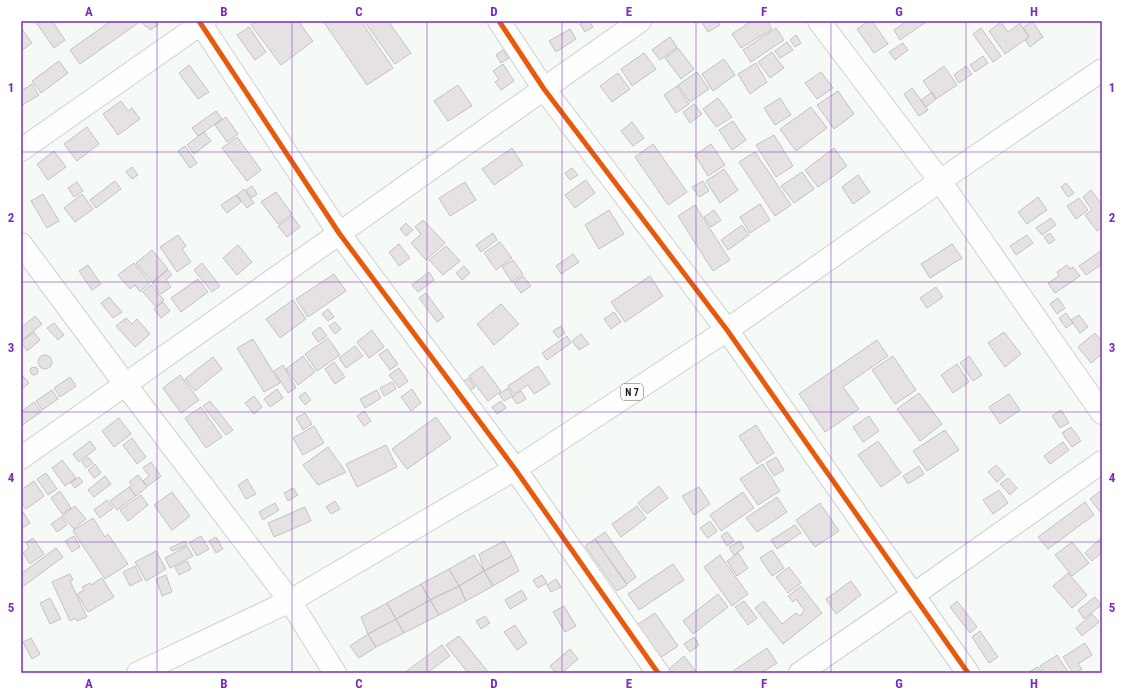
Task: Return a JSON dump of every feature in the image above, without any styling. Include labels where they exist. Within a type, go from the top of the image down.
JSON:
[{"type":"main road","points":[[499,21],[544,89],[727,330],[968,673]]},
{"type":"main road","points":[[21,458],[640,21]]},
{"type":"main road","points":[[819,21],[940,181],[1102,413]]},
{"type":"main road","points":[[21,150],[202,22],[339,233],[515,469],[658,673]]},
{"type":"main road","name":"N 7","points":[[138,673],[290,601],[515,469],[727,330],[1102,70]]},
{"type":"main road","points":[[21,244],[290,601],[335,673]]},
{"type":"main road","points":[[800,673],[1102,462]]},
{"type":"building","points":[[35,21],[52,21],[65,40],[54,48]]},
{"type":"building","points":[[111,21],[141,21],[80,64],[70,50]]},
{"type":"building","points":[[141,21],[156,21],[158,25],[150,30]]},
{"type":"building","points":[[257,21],[298,21],[313,41],[281,65],[251,25]]},
{"type":"building","points":[[323,21],[361,21],[393,68],[367,85]]},
{"type":"building","points":[[364,21],[388,21],[411,53],[395,64]]},
{"type":"building","points":[[584,21],[589,21],[593,27],[585,32],[580,24]]},
{"type":"building","points":[[701,21],[718,21],[720,25],[708,32]]},
{"type":"building","points":[[752,21],[767,21],[772,29],[741,48],[732,34]]},
{"type":"building","points":[[869,21],[872,21],[888,44],[874,53],[857,29]]},
{"type":"building","points":[[907,21],[926,22],[900,40],[894,30]]},
{"type":"building","points":[[1032,21],[1043,37],[1030,47],[1025,40],[1029,37],[1023,28]]},
{"type":"building","points":[[1001,22],[1008,32],[1020,23],[1029,37],[1005,54],[989,31]]},
{"type":"building","points":[[249,27],[266,52],[255,60],[237,35]]},
{"type":"building","points":[[21,28],[32,43],[21,51]]},
{"type":"building","points":[[776,28],[784,40],[751,62],[743,50]]},
{"type":"building","points":[[981,28],[1001,56],[993,62],[973,34]]},
{"type":"building","points":[[570,29],[576,39],[556,52],[549,41]]},
{"type":"building","points":[[796,35],[801,43],[795,47],[790,40]]},
{"type":"building","points":[[670,37],[677,47],[660,60],[652,50]]},
{"type":"building","points":[[787,42],[793,50],[780,58],[775,51]]},
{"type":"building","points":[[903,43],[908,50],[895,60],[889,52]]},
{"type":"building","points":[[678,48],[694,69],[681,79],[665,58]]},
{"type":"building","points":[[503,50],[509,58],[501,63],[496,55]]},
{"type":"building","points":[[772,52],[784,68],[770,78],[758,62]]},
{"type":"building","points":[[644,53],[656,69],[632,86],[621,69]]},
{"type":"building","points":[[983,56],[988,63],[975,72],[970,65]]},
{"type":"building","points":[[724,59],[735,75],[713,91],[702,74]]},
{"type":"building","points":[[59,61],[68,73],[41,93],[32,81]]},
{"type":"building","points":[[756,63],[767,82],[750,94],[738,74]]},
{"type":"building","points":[[503,64],[514,81],[501,90],[495,82],[499,79],[493,71]]},
{"type":"building","points":[[189,65],[209,92],[198,99],[179,73]]},
{"type":"building","points":[[944,66],[957,85],[936,99],[923,81]]},
{"type":"building","points":[[966,66],[972,74],[959,83],[954,75]]},
{"type":"building","points":[[697,72],[709,89],[690,102],[678,85]]},
{"type":"building","points":[[821,72],[833,88],[817,99],[805,83]]},
{"type":"building","points":[[618,73],[630,89],[612,102],[600,86]]},
{"type":"building","points":[[32,84],[39,95],[21,106],[21,91]]},
{"type":"building","points":[[458,85],[472,106],[448,121],[434,101]]},
{"type":"building","points":[[677,86],[689,104],[676,113],[664,95]]},
{"type":"building","points":[[912,88],[928,110],[919,116],[904,94]]},
{"type":"building","points":[[838,91],[854,114],[834,129],[817,105]]},
{"type":"building","points":[[932,92],[936,99],[926,107],[921,100]]},
{"type":"building","points":[[718,98],[732,117],[716,127],[703,109]]},
{"type":"building","points":[[780,98],[791,115],[775,125],[764,108]]},
{"type":"building","points":[[121,101],[128,111],[132,108],[140,119],[118,135],[103,114]]},
{"type":"building","points":[[694,104],[702,114],[690,123],[683,112]]},
{"type":"building","points":[[811,107],[827,128],[796,151],[780,129]]},
{"type":"building","points":[[216,111],[222,119],[198,136],[192,128]]},
{"type":"building","points":[[226,117],[238,134],[227,142],[215,125]]},
{"type":"building","points":[[733,121],[746,140],[732,150],[719,130]]},
{"type":"building","points":[[632,122],[644,138],[633,146],[621,131]]},
{"type":"building","points":[[87,127],[99,144],[77,161],[64,144]]},
{"type":"building","points":[[204,132],[211,141],[194,154],[187,145]]},
{"type":"building","points":[[774,135],[793,166],[776,177],[756,145]]},
{"type":"building","points":[[237,137],[261,170],[247,181],[222,148]]},
{"type":"building","points":[[653,144],[687,192],[668,205],[635,157]]},
{"type":"building","points":[[711,144],[725,165],[708,176],[695,155]]},
{"type":"building","points":[[185,146],[197,163],[190,168],[178,151]]},
{"type":"building","points":[[512,148],[523,165],[494,185],[482,169]]},
{"type":"building","points":[[834,148],[847,166],[818,187],[805,170]]},
{"type":"building","points":[[54,151],[66,167],[48,180],[37,164]]},
{"type":"building","points":[[755,152],[791,205],[775,216],[739,162]]},
{"type":"building","points":[[132,167],[138,175],[132,179],[126,172]]},
{"type":"building","points":[[572,168],[578,175],[570,180],[565,173]]},
{"type":"building","points":[[724,169],[738,190],[720,203],[706,181]]},
{"type":"building","points":[[802,172],[814,189],[794,203],[781,186]]},
{"type":"building","points":[[858,175],[870,192],[853,204],[842,187]]},
{"type":"building","points":[[586,180],[595,193],[575,208],[565,195]]},
{"type":"building","points":[[115,181],[121,189],[96,208],[90,200]]},
{"type":"building","points":[[703,181],[709,191],[699,197],[692,187]]},
{"type":"building","points":[[77,182],[83,191],[74,197],[68,188]]},
{"type":"building","points":[[465,182],[476,200],[450,216],[439,198]]},
{"type":"building","points":[[1066,183],[1074,193],[1068,197],[1061,187]]},
{"type":"building","points":[[252,186],[257,194],[251,198],[246,190]]},
{"type":"building","points":[[244,189],[254,203],[247,208],[237,195]]},
{"type":"building","points":[[1091,190],[1102,205],[1102,227],[1097,231],[1085,215],[1092,210],[1083,197]]},
{"type":"building","points":[[276,192],[292,214],[278,224],[261,202]]},
{"type":"building","points":[[43,194],[59,221],[47,228],[31,201]]},
{"type":"building","points":[[82,194],[93,209],[75,222],[64,208]]},
{"type":"building","points":[[236,195],[241,202],[227,213],[221,205]]},
{"type":"building","points":[[1038,197],[1047,210],[1027,224],[1018,212]]},
{"type":"building","points":[[1079,198],[1088,210],[1076,219],[1067,206]]},
{"type":"building","points":[[760,204],[770,220],[750,233],[740,217]]},
{"type":"building","points":[[695,205],[730,260],[713,271],[678,216]]},
{"type":"building","points":[[609,210],[624,234],[599,249],[585,225]]},
{"type":"building","points":[[714,210],[721,220],[711,227],[704,217]]},
{"type":"building","points":[[292,216],[300,227],[287,237],[278,226]]},
{"type":"building","points":[[1051,218],[1056,225],[1042,235],[1036,228]]},
{"type":"building","points":[[423,220],[445,243],[426,260],[411,243],[421,234],[415,227]]},
{"type":"building","points":[[406,223],[413,230],[406,236],[400,229]]},
{"type":"building","points":[[742,225],[749,235],[728,250],[721,240]]},
{"type":"building","points":[[493,233],[497,240],[481,252],[476,245]]},
{"type":"building","points":[[1050,233],[1055,240],[1049,244],[1044,237]]},
{"type":"building","points":[[178,235],[186,246],[182,249],[191,262],[177,272],[160,247]]},
{"type":"building","points":[[1027,235],[1033,243],[1016,255],[1010,246]]},
{"type":"building","points":[[500,242],[512,258],[496,270],[484,253]]},
{"type":"building","points":[[399,244],[410,258],[399,266],[389,252]]},
{"type":"building","points":[[952,244],[962,258],[930,278],[921,264]]},
{"type":"building","points":[[238,245],[252,262],[237,275],[223,258]]},
{"type":"building","points":[[446,246],[460,261],[443,275],[429,260]]},
{"type":"building","points":[[152,250],[168,269],[152,282],[136,263]]},
{"type":"building","points":[[1102,250],[1102,264],[1086,275],[1079,266]]},
{"type":"building","points":[[573,254],[579,262],[561,274],[556,266]]},
{"type":"building","points":[[513,260],[523,274],[512,282],[502,267]]},
{"type":"building","points":[[134,263],[150,283],[140,292],[135,285],[130,289],[118,275]]},
{"type":"building","points":[[202,263],[220,286],[212,292],[194,270]]},
{"type":"building","points":[[88,265],[101,284],[92,290],[79,271]]},
{"type":"building","points":[[1067,265],[1070,269],[1073,267],[1080,276],[1055,293],[1048,283],[1059,276],[1057,272]]},
{"type":"building","points":[[464,266],[470,273],[462,280],[456,273]]},
{"type":"building","points":[[168,270],[172,275],[166,280],[171,287],[161,294],[152,283]]},
{"type":"building","points":[[429,272],[434,280],[418,292],[412,285]]},
{"type":"building","points":[[334,274],[346,291],[308,317],[296,299]]},
{"type":"building","points":[[523,276],[531,286],[521,293],[514,283]]},
{"type":"building","points":[[650,276],[663,296],[625,322],[611,302]]},
{"type":"building","points":[[198,279],[208,292],[181,312],[171,298]]},
{"type":"building","points":[[151,285],[164,300],[156,307],[143,292]]},
{"type":"building","points":[[936,287],[943,297],[927,308],[920,298]]},
{"type":"building","points":[[426,293],[444,317],[437,322],[419,298]]},
{"type":"building","points":[[109,297],[122,312],[113,318],[101,303]]},
{"type":"building","points":[[1058,298],[1065,308],[1057,314],[1050,304]]},
{"type":"building","points":[[293,300],[306,319],[280,338],[266,319]]},
{"type":"building","points":[[163,302],[170,311],[161,318],[154,309]]},
{"type":"building","points":[[501,304],[519,324],[494,345],[477,324]]},
{"type":"building","points":[[328,309],[334,317],[328,321],[322,314]]},
{"type":"building","points":[[614,312],[621,322],[611,329],[604,319]]},
{"type":"building","points":[[1066,313],[1073,323],[1066,328],[1059,318]]},
{"type":"building","points":[[1079,315],[1088,327],[1080,333],[1071,320]]},
{"type":"building","points":[[35,316],[42,324],[21,341],[21,328]]},
{"type":"building","points":[[126,318],[132,324],[137,319],[150,334],[135,347],[116,326]]},
{"type":"building","points":[[335,322],[341,329],[335,334],[329,326]]},
{"type":"building","points":[[54,323],[64,335],[58,340],[47,328]]},
{"type":"building","points":[[561,326],[565,333],[558,338],[553,331]]},
{"type":"building","points":[[320,327],[327,336],[318,342],[312,333]]},
{"type":"building","points":[[372,330],[384,347],[369,358],[357,342]]},
{"type":"building","points":[[34,332],[40,340],[27,351],[21,342]]},
{"type":"building","points":[[1004,332],[1021,354],[1005,367],[988,343]]},
{"type":"building","points":[[1095,333],[1102,342],[1102,354],[1091,363],[1078,347]]},
{"type":"building","points":[[581,334],[589,344],[579,350],[572,341]]},
{"type":"building","points":[[567,336],[571,343],[547,360],[542,353]]},
{"type":"building","points":[[328,338],[340,355],[317,371],[305,354]]},
{"type":"building","points":[[253,339],[280,383],[264,392],[237,348]]},
{"type":"building","points":[[877,340],[888,356],[843,387],[859,409],[825,432],[799,394]]},
{"type":"building","points":[[355,346],[363,356],[346,368],[339,358]]},
{"type":"building","points":[[387,349],[398,364],[390,370],[379,355]]},
{"type":"building","points":[[45,355],[50,357],[52,362],[50,367],[45,369],[40,367],[38,362],[40,357]]},
{"type":"building","points":[[303,356],[315,372],[298,385],[286,369]]},
{"type":"building","points":[[893,356],[916,390],[895,404],[872,370]]},
{"type":"building","points":[[969,356],[982,375],[973,381],[960,363]]},
{"type":"building","points":[[213,357],[222,369],[195,391],[185,379]]},
{"type":"building","points":[[334,362],[345,377],[335,384],[325,369]]},
{"type":"building","points":[[957,364],[969,382],[953,393],[941,375]]},
{"type":"building","points":[[283,365],[296,388],[288,393],[274,371]]},
{"type":"building","points":[[482,366],[501,391],[488,401],[469,376]]},
{"type":"building","points":[[538,366],[550,384],[534,394],[528,385],[514,394],[508,386]]},
{"type":"building","points":[[32,367],[36,367],[38,371],[36,375],[32,375],[30,373],[30,369]]},
{"type":"building","points":[[399,368],[408,381],[399,388],[389,375]]},
{"type":"building","points":[[180,375],[199,400],[181,413],[163,388]]},
{"type":"building","points":[[23,376],[29,383],[21,390],[21,377]]},
{"type":"building","points":[[70,377],[76,386],[60,397],[54,388]]},
{"type":"building","points":[[469,378],[475,387],[467,392],[461,383]]},
{"type":"building","points":[[392,382],[396,389],[384,396],[380,388]]},
{"type":"building","points":[[508,388],[513,396],[504,401],[499,394]]},
{"type":"building","points":[[277,389],[283,398],[270,407],[264,399]]},
{"type":"building","points":[[412,389],[421,403],[411,411],[401,397]]},
{"type":"building","points":[[52,390],[58,399],[42,410],[36,401]]},
{"type":"building","points":[[377,390],[381,398],[365,408],[360,399]]},
{"type":"building","points":[[521,391],[526,399],[517,404],[512,397]]},
{"type":"building","points":[[305,392],[311,400],[305,405],[299,397]]},
{"type":"building","points":[[919,393],[942,424],[920,441],[897,409]]},
{"type":"building","points":[[1009,394],[1020,410],[1000,424],[989,407]]},
{"type":"building","points":[[254,396],[262,407],[254,414],[245,403]]},
{"type":"building","points":[[210,401],[233,430],[226,435],[203,406]]},
{"type":"building","points":[[501,401],[506,408],[497,414],[492,407]]},
{"type":"building","points":[[34,402],[41,412],[21,426],[21,412]]},
{"type":"building","points":[[201,407],[222,437],[206,448],[185,418]]},
{"type":"building","points":[[1061,410],[1069,423],[1060,428],[1052,416]]},
{"type":"building","points":[[364,411],[371,421],[364,426],[357,416]]},
{"type":"building","points":[[305,413],[312,424],[303,430],[296,418]]},
{"type":"building","points":[[869,416],[879,431],[863,442],[853,427]]},
{"type":"building","points":[[436,417],[451,438],[407,469],[392,449]]},
{"type":"building","points":[[119,418],[131,434],[114,447],[102,431]]},
{"type":"building","points":[[756,425],[774,453],[757,464],[739,436]]},
{"type":"building","points":[[314,426],[324,443],[303,455],[293,438]]},
{"type":"building","points":[[1071,427],[1081,441],[1072,447],[1062,433]]},
{"type":"building","points":[[945,430],[959,450],[927,471],[913,451]]},
{"type":"building","points":[[132,438],[146,457],[137,464],[123,445]]},
{"type":"building","points":[[90,441],[96,449],[79,462],[73,454]]},
{"type":"building","points":[[878,441],[901,473],[881,487],[858,455]]},
{"type":"building","points":[[1063,442],[1069,450],[1050,464],[1044,456]]},
{"type":"building","points":[[386,445],[397,467],[357,487],[346,464]]},
{"type":"building","points":[[328,447],[346,472],[318,485],[303,465]]},
{"type":"building","points":[[88,457],[93,463],[86,468],[82,462]]},
{"type":"building","points":[[776,457],[784,470],[774,476],[766,463]]},
{"type":"building","points":[[62,460],[76,478],[65,486],[52,468]]},
{"type":"building","points":[[151,462],[161,476],[148,486],[143,481],[149,476],[143,468]]},
{"type":"building","points":[[95,464],[101,473],[94,478],[88,470]]},
{"type":"building","points":[[763,464],[780,491],[758,505],[740,479]]},
{"type":"building","points":[[996,465],[1005,475],[997,482],[988,472]]},
{"type":"building","points":[[919,466],[924,474],[908,484],[903,476]]},
{"type":"building","points":[[46,473],[57,489],[48,495],[37,479]]},
{"type":"building","points":[[138,475],[147,487],[136,496],[129,487],[132,485],[129,482]]},
{"type":"building","points":[[105,476],[111,484],[94,497],[88,490]]},
{"type":"building","points":[[79,477],[83,482],[75,488],[71,483]]},
{"type":"building","points":[[1008,478],[1017,488],[1010,495],[1000,484]]},
{"type":"building","points":[[247,479],[256,494],[246,499],[238,485]]},
{"type":"building","points":[[34,481],[44,496],[26,509],[21,502],[21,490]]},
{"type":"building","points":[[659,486],[668,498],[647,514],[638,503]]},
{"type":"building","points":[[129,487],[136,496],[117,510],[110,501]]},
{"type":"building","points":[[699,487],[710,504],[694,515],[682,496]]},
{"type":"building","points":[[293,488],[298,495],[288,501],[284,493]]},
{"type":"building","points":[[999,490],[1008,503],[993,514],[983,500]]},
{"type":"building","points":[[1102,490],[1102,514],[1090,499]]},
{"type":"building","points":[[60,491],[71,508],[62,514],[51,498]]},
{"type":"building","points":[[172,492],[190,516],[172,530],[154,505]]},
{"type":"building","points":[[743,492],[754,508],[721,531],[710,515]]},
{"type":"building","points":[[141,495],[148,505],[128,521],[120,510]]},
{"type":"building","points":[[777,497],[787,512],[757,532],[746,518]]},
{"type":"building","points":[[107,500],[113,508],[100,518],[94,510]]},
{"type":"building","points":[[335,501],[340,509],[331,514],[326,507]]},
{"type":"building","points":[[1085,502],[1094,515],[1048,549],[1038,537]]},
{"type":"building","points":[[275,503],[279,510],[263,520],[259,512]]},
{"type":"building","points":[[820,503],[839,531],[815,547],[796,520]]},
{"type":"building","points":[[75,506],[86,519],[74,529],[62,516]]},
{"type":"building","points":[[637,506],[646,518],[621,537],[612,524]]},
{"type":"building","points":[[305,507],[311,521],[274,537],[268,523]]},
{"type":"building","points":[[23,512],[30,523],[21,529],[21,513]]},
{"type":"building","points":[[61,517],[67,525],[57,532],[51,524]]},
{"type":"building","points":[[93,518],[105,537],[108,534],[128,564],[105,579],[73,531]]},
{"type":"building","points":[[710,521],[717,531],[708,538],[700,528]]},
{"type":"building","points":[[795,525],[801,533],[777,549],[771,540]]},
{"type":"building","points":[[605,532],[636,577],[627,584],[595,539]]},
{"type":"building","points":[[727,532],[734,541],[727,546],[721,536]]},
{"type":"building","points":[[74,536],[80,547],[72,552],[65,541]]},
{"type":"building","points":[[201,536],[209,549],[197,556],[189,543]]},
{"type":"building","points":[[216,537],[223,549],[216,553],[209,541]]},
{"type":"building","points":[[1102,537],[1102,552],[1092,561],[1085,553]]},
{"type":"building","points":[[33,538],[44,554],[30,564],[23,553],[29,548],[26,543]]},
{"type":"building","points":[[595,539],[627,585],[617,591],[585,546]]},
{"type":"building","points":[[185,541],[187,545],[172,551],[170,548]]},
{"type":"building","points":[[504,541],[512,556],[484,571],[479,554]]},
{"type":"building","points":[[740,541],[744,548],[734,555],[729,547]]},
{"type":"building","points":[[1072,542],[1089,563],[1072,576],[1055,555]]},
{"type":"building","points":[[187,546],[193,556],[170,568],[165,558]]},
{"type":"building","points":[[56,548],[63,557],[21,588],[21,574]]},
{"type":"building","points":[[772,550],[784,568],[772,576],[760,558]]},
{"type":"building","points":[[156,551],[166,569],[146,581],[135,562]]},
{"type":"building","points":[[738,553],[748,568],[737,576],[727,561]]},
{"type":"building","points":[[474,555],[484,571],[459,586],[449,569]]},
{"type":"building","points":[[720,555],[748,594],[732,606],[704,567]]},
{"type":"building","points":[[512,556],[519,571],[493,586],[484,571]]},
{"type":"building","points":[[187,561],[191,569],[179,575],[175,567]]},
{"type":"building","points":[[673,564],[684,580],[639,610],[628,594]]},
{"type":"building","points":[[135,566],[142,580],[130,586],[123,572]]},
{"type":"building","points":[[789,567],[801,583],[788,593],[776,577]]},
{"type":"building","points":[[449,569],[459,586],[430,600],[421,584]]},
{"type":"building","points":[[484,571],[493,586],[466,601],[459,586]]},
{"type":"building","points":[[1068,573],[1087,595],[1072,608],[1053,586]]},
{"type":"building","points":[[70,574],[73,580],[70,581],[87,617],[77,621],[76,618],[70,621],[52,582]]},
{"type":"building","points":[[166,575],[172,592],[162,596],[156,579]]},
{"type":"building","points":[[542,575],[547,583],[538,588],[533,580]]},
{"type":"building","points":[[102,578],[114,597],[88,612],[77,594],[84,590],[82,587],[90,583],[91,585]]},
{"type":"building","points":[[556,579],[561,587],[551,592],[547,585]]},
{"type":"building","points":[[851,581],[861,595],[836,614],[826,599]]},
{"type":"building","points":[[421,584],[430,600],[396,619],[387,603]]},
{"type":"building","points":[[459,586],[466,601],[439,615],[430,600]]},
{"type":"building","points":[[801,586],[822,613],[783,644],[755,608],[764,601],[782,624],[796,613],[800,616],[804,610],[796,599],[793,602],[788,596]]},
{"type":"building","points":[[522,590],[527,599],[510,609],[505,600]]},
{"type":"building","points":[[718,594],[728,607],[693,634],[683,621]]},
{"type":"building","points":[[1095,597],[1101,605],[1084,619],[1078,610]]},
{"type":"building","points":[[50,598],[61,619],[50,624],[40,603]]},
{"type":"building","points":[[430,600],[439,615],[404,633],[396,619]]},
{"type":"building","points":[[744,601],[757,618],[748,625],[735,607]]},
{"type":"building","points":[[957,601],[977,627],[970,633],[950,607]]},
{"type":"building","points":[[387,603],[396,619],[368,634],[361,617]]},
{"type":"building","points":[[564,606],[576,626],[565,632],[553,612]]},
{"type":"building","points":[[655,613],[678,646],[660,658],[637,625]]},
{"type":"building","points":[[1092,614],[1099,622],[1082,636],[1076,628]]},
{"type":"building","points":[[485,616],[490,623],[481,629],[476,621]]},
{"type":"building","points":[[396,619],[404,633],[376,647],[368,634]]},
{"type":"building","points":[[515,625],[527,643],[517,650],[504,632]]},
{"type":"building","points":[[980,631],[998,657],[989,663],[972,637]]},
{"type":"building","points":[[368,634],[376,647],[359,658],[350,646]]},
{"type":"building","points":[[459,636],[489,673],[468,673],[446,645]]},
{"type":"building","points":[[694,637],[699,645],[690,652],[684,644]]},
{"type":"building","points":[[31,638],[40,654],[32,659],[23,642]]},
{"type":"building","points":[[1085,643],[1092,655],[1078,664],[1082,669],[1076,673],[1073,673],[1063,657]]},
{"type":"building","points":[[442,645],[450,656],[427,673],[404,673]]},
{"type":"building","points":[[767,648],[777,663],[761,673],[734,673],[733,671]]},
{"type":"building","points":[[570,649],[578,659],[562,673],[556,673],[550,666]]},
{"type":"building","points":[[1057,655],[1069,673],[1044,673],[1040,666]]},
{"type":"building","points":[[684,656],[697,673],[672,673],[669,669]]},
{"type":"building","points":[[1038,667],[1042,673],[1027,673]]},
{"type":"cycle path","points":[[199,21],[339,233],[515,469],[658,673]]},
{"type":"cycle path","points":[[499,21],[544,89],[727,330],[968,673]]}]
